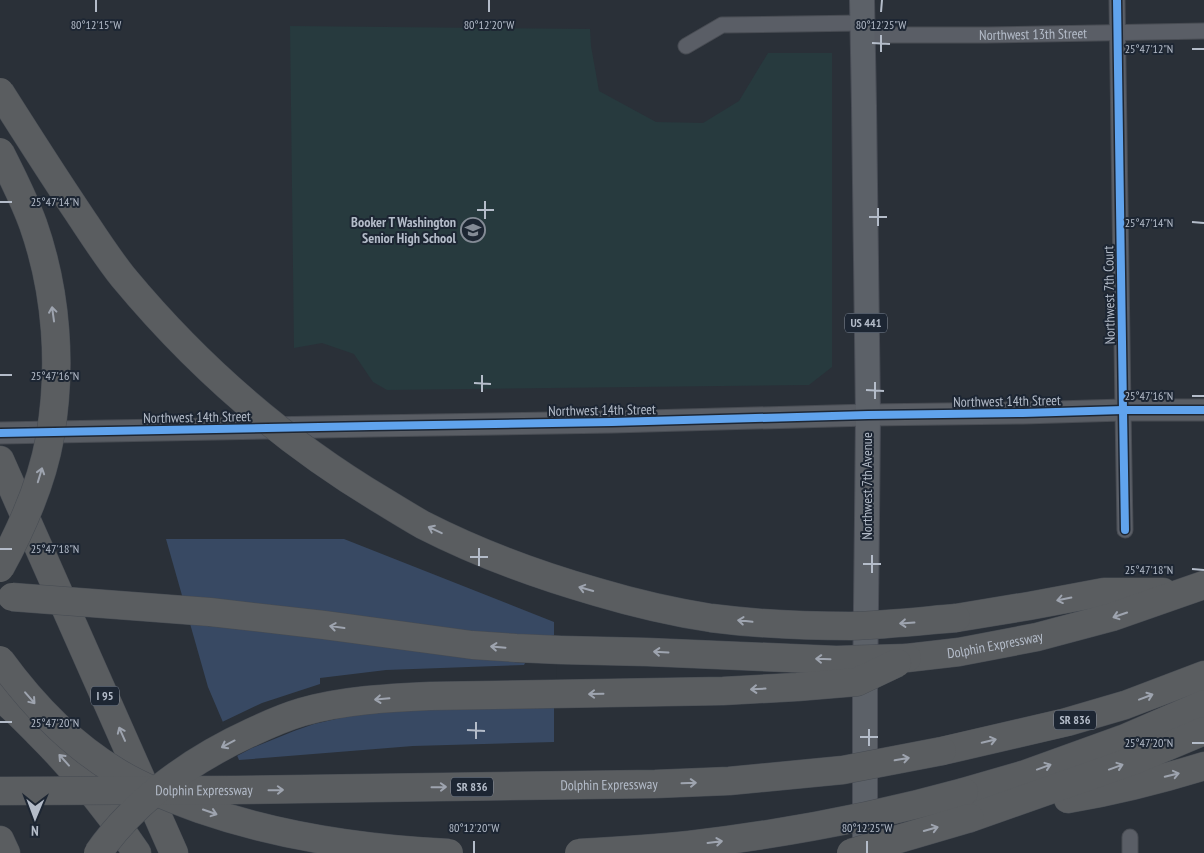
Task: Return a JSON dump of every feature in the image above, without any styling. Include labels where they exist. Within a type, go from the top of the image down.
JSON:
[{"type":"highway","points":[[0,92],[121,274],[163,322],[242,399],[298,445],[356,485],[422,524],[472,548],[569,584],[622,599],[709,618],[755,622],[852,626],[956,618],[1104,592],[1193,589]]},
{"type":"highway","points":[[0,152],[23,200],[42,251],[55,326],[56,358],[55,396],[51,430],[42,468],[21,526],[0,568]]},
{"type":"highway","name":"I 95","points":[[0,460],[174,853]]},
{"type":"highway","name":"Dolphin Expressway","points":[[6,596],[210,612],[472,645],[836,660],[907,658],[959,652],[1037,637],[1112,617],[1193,589]]},
{"type":"highway","points":[[98,853],[129,815],[162,786],[186,769],[242,736],[273,722],[303,712],[345,703],[383,698],[723,691],[857,682],[907,658]]},
{"type":"highway","points":[[0,660],[31,699],[70,737],[96,758],[161,795],[224,817],[293,835],[355,846],[449,853]]},
{"type":"highway","name":"Dolphin Expressway","points":[[0,791],[235,790],[729,782],[843,770],[942,752],[1068,722],[1125,705],[1204,675]]},
{"type":"highway","points":[[0,697],[16,710],[76,773],[124,833],[137,853]]},
{"type":"highway","points":[[579,853],[687,845],[797,830],[913,806],[1026,774],[1123,739],[1204,704]]},
{"type":"highway","points":[[851,853],[970,818],[1135,760],[1204,731]]},
{"type":"highway","points":[[970,818],[1098,794],[1204,766]]},
{"type":"highway","points":[[0,840],[6,853]]},
{"type":"main road","name":"Northwest 7th Avenue","points":[[862,19],[868,415],[865,853]]},
{"type":"street","name":"Northwest 7th Court","points":[[1118,0],[1125,530]]},
{"type":"street","name":"Northwest 13th Street","points":[[686,46],[722,25],[862,19],[987,36],[1204,31]]},
{"type":"street","name":"Northwest 14th Street","points":[[0,433],[603,423],[1123,410],[1204,410]]},
{"type":"street","points":[[1130,836],[1130,853]]},
{"type":"green space","name":"Booker T Washington Senior High School","points":[[290,26],[590,29],[599,91],[656,122],[703,123],[739,101],[768,53],[832,53],[832,367],[809,385],[387,390],[373,382],[354,354],[322,343],[294,348]]},
{"type":"water","points":[[166,539],[344,539],[554,622],[554,742],[413,746],[239,760],[208,687]]},
{"type":"pier","points":[[188,624],[538,636],[556,635],[557,707],[402,710],[349,716],[294,731],[235,757],[220,723],[262,703],[320,684],[320,678],[386,670],[524,665],[525,663],[305,636]]},
{"type":"cycle path","points":[[1117,0],[1125,530]]},
{"type":"cycle path","points":[[0,433],[612,422],[1123,410],[1204,410]]},
{"type":"place","name":"Booker T Washington Senior High School","points":[[473,230]]}]
